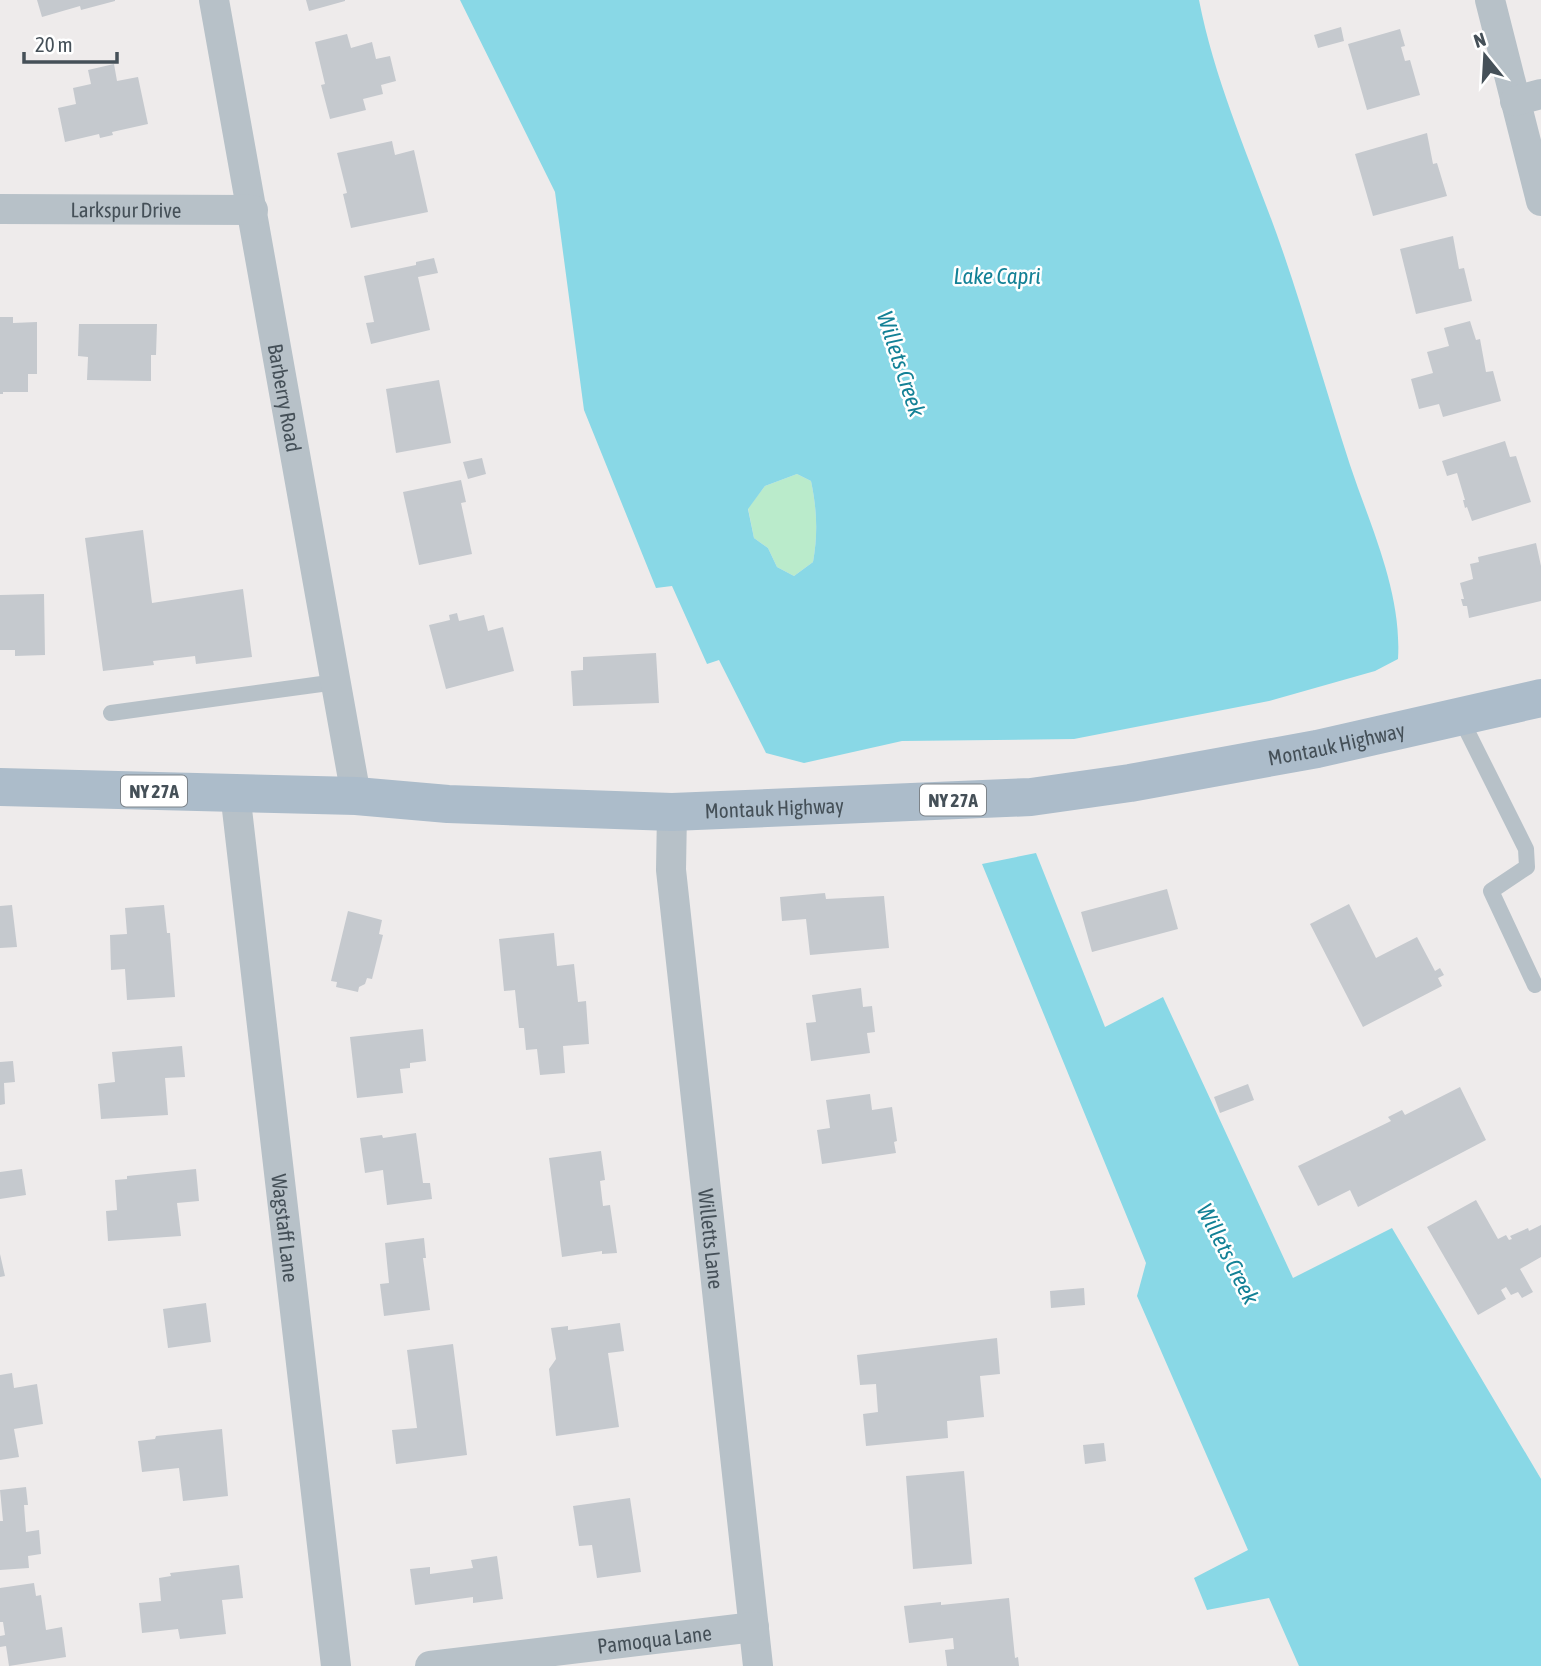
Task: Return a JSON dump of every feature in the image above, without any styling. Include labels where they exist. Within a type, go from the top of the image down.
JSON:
[{"type":"main road","name":"Montauk Highway","points":[[0,787],[356,796],[448,804],[672,812],[1031,797],[1130,783],[1317,749],[1541,698]]},
{"type":"street","name":"Barberry Road","points":[[214,0],[356,796]]},
{"type":"street","points":[[1490,0],[1528,97],[1541,201]]},
{"type":"street","name":"Larkspur Drive","points":[[0,209],[253,210]]},
{"type":"street","name":"Wagstaff Lane","points":[[235,792],[336,1666]]},
{"type":"street","name":"Willetts Lane","points":[[672,812],[671,870],[758,1666]]},
{"type":"street","name":"Pamoqua Lane","points":[[430,1666],[754,1627]]},
{"type":"lane","points":[[111,713],[336,682]]},
{"type":"lane","points":[[1460,717],[1526,849],[1527,867],[1491,891],[1535,985]]},
{"type":"green space","points":[[797,474],[811,481],[816,532],[813,562],[794,576],[777,567],[768,548],[754,538],[748,508],[765,486]]},
{"type":"water","name":"Lake Capri","points":[[460,0],[1199,0],[1225,96],[1283,252],[1383,560],[1395,609],[1398,659],[1375,671],[1269,701],[1074,739],[902,741],[804,763],[766,753],[719,660],[707,664],[672,586],[656,588],[584,410],[555,192]],"holes":[[[797,474],[811,481],[816,522],[813,562],[794,576],[777,567],[768,548],[754,538],[748,509],[765,486]]]},
{"type":"water","name":"Willets Creek","points":[[1036,853],[1105,1027],[1163,997],[1293,1278],[1392,1228],[1541,1479],[1541,1666],[1299,1666],[1269,1598],[1207,1610],[1194,1578],[1248,1550],[1137,1296],[1146,1263],[982,864]]},
{"type":"building","points":[[37,0],[115,1],[81,10],[80,6],[42,17]]},
{"type":"building","points":[[306,0],[345,0],[345,1],[309,11]]},
{"type":"building","points":[[1341,27],[1344,41],[1318,48],[1314,35]]},
{"type":"building","points":[[1400,29],[1405,46],[1401,47],[1405,61],[1410,60],[1420,95],[1367,110],[1348,44]]},
{"type":"building","points":[[347,34],[351,48],[372,42],[376,59],[390,56],[396,81],[381,85],[383,94],[363,99],[366,110],[330,119],[321,85],[325,84],[315,42]]},
{"type":"building","points":[[114,64],[117,81],[138,77],[148,124],[112,132],[113,135],[100,138],[99,134],[65,142],[58,108],[76,104],[73,88],[91,84],[88,70]]},
{"type":"building","points":[[1427,133],[1433,164],[1437,163],[1447,196],[1373,216],[1355,154]]},
{"type":"building","points":[[392,141],[395,155],[414,150],[428,212],[351,228],[343,194],[347,193],[337,153]]},
{"type":"building","points":[[1453,236],[1459,269],[1464,268],[1472,301],[1416,314],[1400,249]]},
{"type":"building","points":[[434,258],[438,273],[418,277],[430,330],[371,344],[366,323],[374,322],[364,276],[416,265],[416,262]]},
{"type":"building","points":[[0,317],[13,317],[13,323],[37,322],[37,374],[28,374],[28,392],[0,394]]},
{"type":"building","points":[[1470,321],[1476,340],[1480,339],[1486,372],[1493,371],[1501,401],[1443,417],[1439,404],[1419,409],[1411,379],[1433,373],[1427,352],[1449,346],[1444,328]]},
{"type":"building","points":[[79,324],[157,324],[156,355],[151,355],[151,381],[87,380],[88,357],[78,356]]},
{"type":"building","points":[[439,380],[451,443],[396,453],[386,389]]},
{"type":"building","points":[[1505,441],[1510,457],[1516,456],[1531,502],[1472,521],[1467,507],[1465,508],[1457,473],[1447,476],[1442,461]]},
{"type":"building","points":[[482,458],[486,474],[468,479],[463,462]]},
{"type":"building","points":[[461,480],[466,502],[461,503],[472,554],[419,565],[403,492]]},
{"type":"building","points":[[143,530],[152,603],[243,589],[252,657],[196,664],[195,656],[153,661],[154,665],[103,671],[85,538]]},
{"type":"building","points":[[1536,543],[1541,566],[1541,601],[1469,618],[1467,606],[1463,606],[1461,599],[1464,599],[1460,583],[1473,579],[1470,564],[1479,562],[1478,557]]},
{"type":"building","points":[[44,594],[45,655],[15,656],[15,650],[0,650],[0,595]]},
{"type":"building","points":[[457,613],[459,621],[484,615],[488,631],[503,627],[514,671],[446,689],[429,625],[450,620],[449,615]]},
{"type":"building","points":[[656,653],[659,703],[573,706],[571,671],[583,670],[583,657]]},
{"type":"building","points":[[1167,889],[1178,929],[1092,952],[1081,912]]},
{"type":"building","points":[[825,893],[826,899],[884,896],[889,948],[810,955],[806,919],[782,921],[780,897]]},
{"type":"building","points":[[1349,904],[1376,958],[1417,937],[1435,971],[1440,968],[1444,975],[1438,978],[1442,986],[1363,1027],[1310,924]]},
{"type":"building","points":[[12,905],[17,947],[0,948],[0,906]]},
{"type":"building","points":[[164,905],[167,933],[170,933],[175,997],[127,1000],[125,969],[111,970],[110,935],[127,934],[125,908]]},
{"type":"building","points":[[348,911],[382,920],[379,934],[383,935],[372,979],[367,978],[358,992],[336,987],[337,982],[331,981]]},
{"type":"building","points":[[554,933],[557,966],[574,964],[578,1002],[586,1001],[589,1044],[563,1046],[565,1073],[540,1075],[537,1049],[526,1050],[524,1028],[519,1028],[515,990],[504,991],[499,939]]},
{"type":"building","points":[[861,988],[863,1007],[872,1006],[875,1032],[867,1033],[870,1053],[811,1061],[806,1023],[816,1022],[812,995]]},
{"type":"building","points":[[423,1029],[426,1061],[410,1063],[410,1068],[400,1069],[403,1093],[357,1098],[350,1037]]},
{"type":"building","points":[[182,1046],[185,1077],[165,1078],[168,1115],[101,1119],[98,1084],[115,1082],[112,1052]]},
{"type":"building","points":[[13,1061],[15,1082],[4,1083],[5,1104],[0,1105],[0,1062]]},
{"type":"building","points":[[1248,1084],[1254,1100],[1220,1113],[1214,1097]]},
{"type":"building","points":[[1460,1087],[1486,1140],[1358,1207],[1350,1190],[1318,1206],[1298,1166],[1391,1121],[1388,1117],[1402,1110],[1405,1115]]},
{"type":"building","points":[[870,1094],[872,1110],[892,1107],[896,1153],[822,1164],[817,1130],[830,1128],[826,1100]]},
{"type":"building","points":[[416,1133],[423,1183],[430,1183],[432,1199],[387,1205],[383,1170],[365,1173],[360,1138]]},
{"type":"building","points":[[601,1151],[605,1180],[600,1181],[603,1206],[610,1205],[617,1253],[602,1254],[602,1251],[562,1257],[549,1158]]},
{"type":"building","points":[[22,1169],[26,1195],[0,1199],[0,1172]]},
{"type":"building","points":[[196,1169],[199,1201],[177,1203],[181,1236],[108,1241],[106,1211],[117,1210],[115,1180],[127,1179],[127,1176]]},
{"type":"building","points":[[1476,1200],[1498,1239],[1506,1235],[1509,1240],[1512,1239],[1510,1236],[1541,1225],[1541,1257],[1520,1269],[1533,1292],[1522,1298],[1518,1292],[1511,1295],[1506,1287],[1501,1290],[1506,1299],[1478,1315],[1427,1227]]},
{"type":"building","points":[[424,1238],[426,1258],[423,1258],[430,1310],[384,1316],[380,1284],[389,1283],[385,1243]]},
{"type":"building","points":[[0,1254],[5,1276],[0,1277]]},
{"type":"building","points":[[1084,1288],[1085,1305],[1051,1308],[1050,1291]]},
{"type":"building","points":[[206,1303],[211,1342],[168,1348],[163,1309]]},
{"type":"building","points":[[620,1323],[624,1351],[608,1353],[619,1427],[556,1436],[549,1369],[556,1359],[551,1328],[568,1326],[568,1330]]},
{"type":"building","points":[[997,1338],[1000,1374],[980,1376],[984,1417],[947,1421],[948,1438],[866,1446],[863,1414],[878,1412],[876,1384],[860,1385],[857,1355]]},
{"type":"building","points":[[453,1344],[467,1455],[396,1464],[392,1430],[417,1428],[407,1350]]},
{"type":"building","points":[[12,1373],[14,1388],[37,1384],[43,1424],[14,1429],[19,1457],[0,1460],[0,1375]]},
{"type":"building","points":[[222,1429],[228,1496],[183,1501],[179,1468],[142,1472],[138,1441],[155,1439],[156,1436]]},
{"type":"building","points":[[1104,1443],[1106,1461],[1085,1464],[1083,1445]]},
{"type":"building","points":[[964,1471],[972,1564],[913,1569],[906,1476]]},
{"type":"building","points":[[26,1487],[26,1532],[39,1530],[41,1554],[28,1556],[29,1568],[0,1570],[0,1521],[3,1521],[0,1490]]},
{"type":"building","points":[[630,1498],[641,1572],[597,1578],[592,1545],[579,1546],[573,1506]]},
{"type":"building","points":[[497,1556],[503,1599],[473,1603],[473,1597],[415,1605],[410,1569],[430,1567],[430,1574],[473,1568],[471,1560]]},
{"type":"building","points":[[239,1565],[243,1598],[222,1600],[226,1634],[180,1639],[178,1629],[142,1633],[139,1603],[161,1601],[159,1578],[171,1576],[170,1573]]},
{"type":"building","points":[[34,1583],[36,1596],[41,1595],[46,1630],[62,1627],[66,1657],[9,1666],[6,1646],[0,1647],[0,1636],[5,1635],[3,1622],[0,1622],[0,1588]]},
{"type":"building","points":[[1009,1598],[1015,1658],[1018,1657],[1019,1666],[947,1666],[945,1650],[954,1649],[953,1638],[909,1643],[904,1606]]}]
